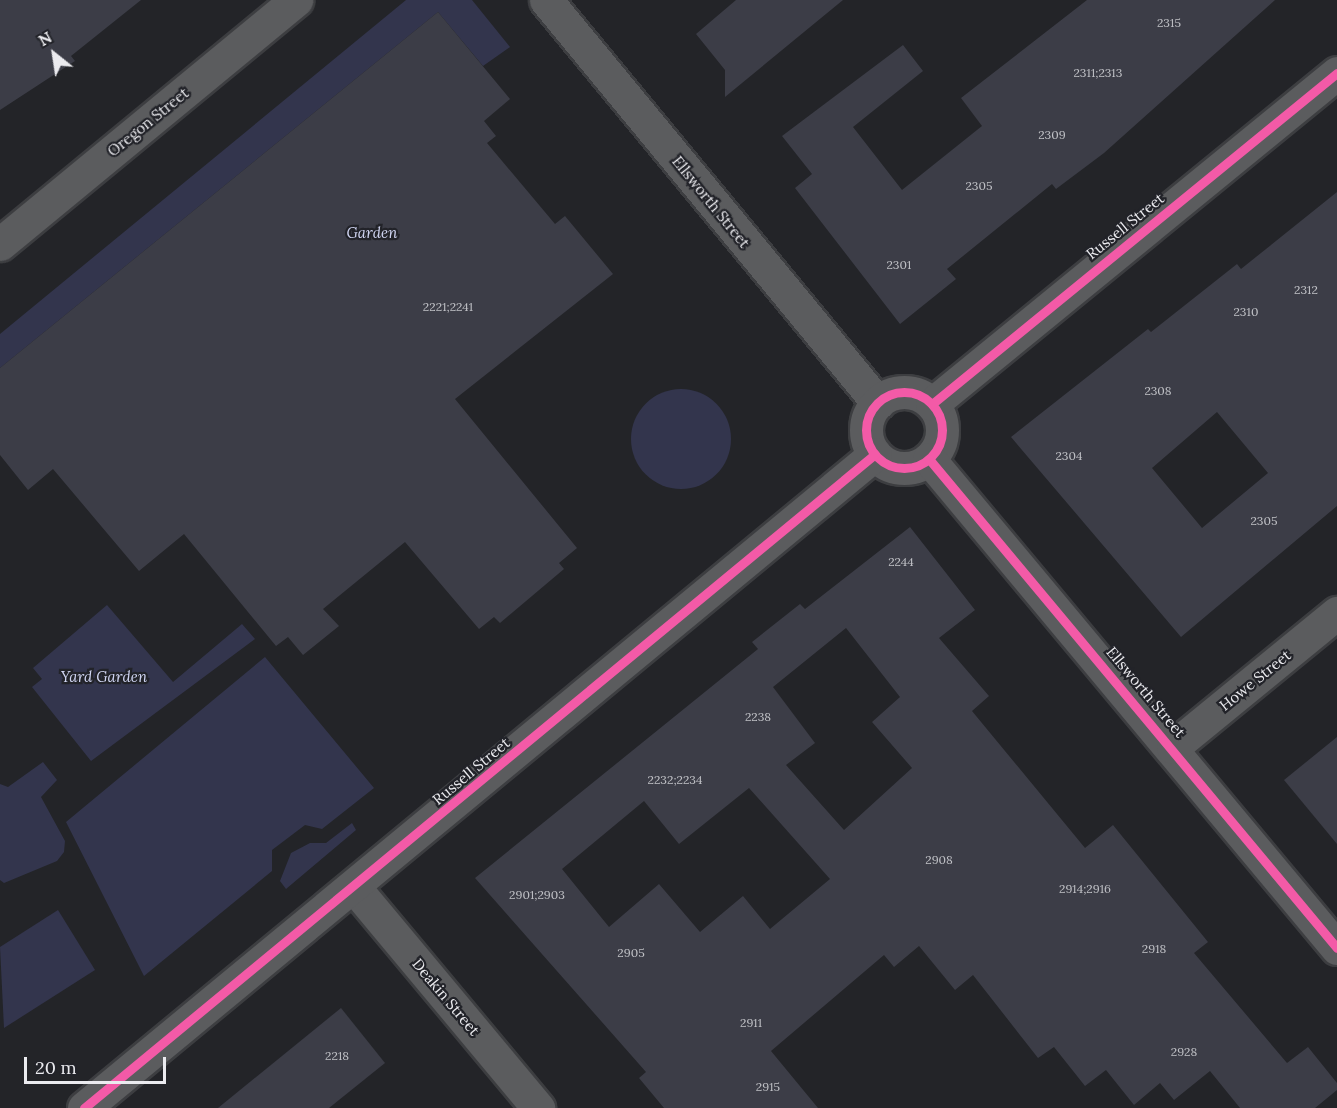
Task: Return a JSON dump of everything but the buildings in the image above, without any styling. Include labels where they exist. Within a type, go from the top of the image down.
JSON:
[{"type":"street","name":"Oregon Street","points":[[0,244],[296,0]]},
{"type":"street","name":"Ellsworth Street","points":[[546,0],[878,403]]},
{"type":"street","name":"Russell Street","points":[[932,404],[1337,73]]},
{"type":"street","points":[[905,393],[932,404],[941,438],[929,459],[907,468],[875,454],[866,434],[878,403],[905,393]]},
{"type":"street","name":"Russell Street","points":[[84,1108],[875,454]]},
{"type":"street","name":"Ellsworth Street","points":[[929,459],[1173,747],[1337,948]]},
{"type":"street","name":"Howe Street","points":[[1173,747],[1337,613]]},
{"type":"street","name":"Deakin Street","points":[[354,887],[538,1108]]},
{"type":"green space","points":[[406,0],[472,0],[510,47],[483,66],[438,12],[0,368],[0,334]]},
{"type":"green space","points":[[681,389],[709,397],[723,411],[731,439],[723,467],[709,481],[681,489],[653,481],[639,467],[631,439],[639,411],[653,397]]},
{"type":"green space","name":"Yard Garden","points":[[107,605],[173,682],[242,624],[255,639],[91,761],[32,687],[42,679],[33,668]]},
{"type":"green space","points":[[265,657],[374,788],[322,829],[305,825],[272,850],[272,871],[144,976],[66,822]]},
{"type":"green space","points":[[43,762],[57,780],[41,797],[65,841],[64,852],[57,861],[4,883],[0,880],[0,784],[8,787]]},
{"type":"green space","points":[[352,823],[356,830],[286,889],[280,881],[291,853],[310,843],[326,843]]},
{"type":"green space","points":[[58,910],[95,970],[4,1028],[0,947]]},
{"type":"cycle path","points":[[932,404],[1337,73]]},
{"type":"cycle path","points":[[904,392],[918,395],[931,403],[939,416],[942,430],[939,444],[931,457],[918,465],[904,468],[890,465],[877,457],[869,444],[866,430],[869,416],[877,403],[890,395],[904,392]]},
{"type":"cycle path","points":[[84,1108],[875,454]]},
{"type":"cycle path","points":[[929,459],[1337,948]]},
{"type":"park label","name":"Garden","points":[[372,233]]}]
